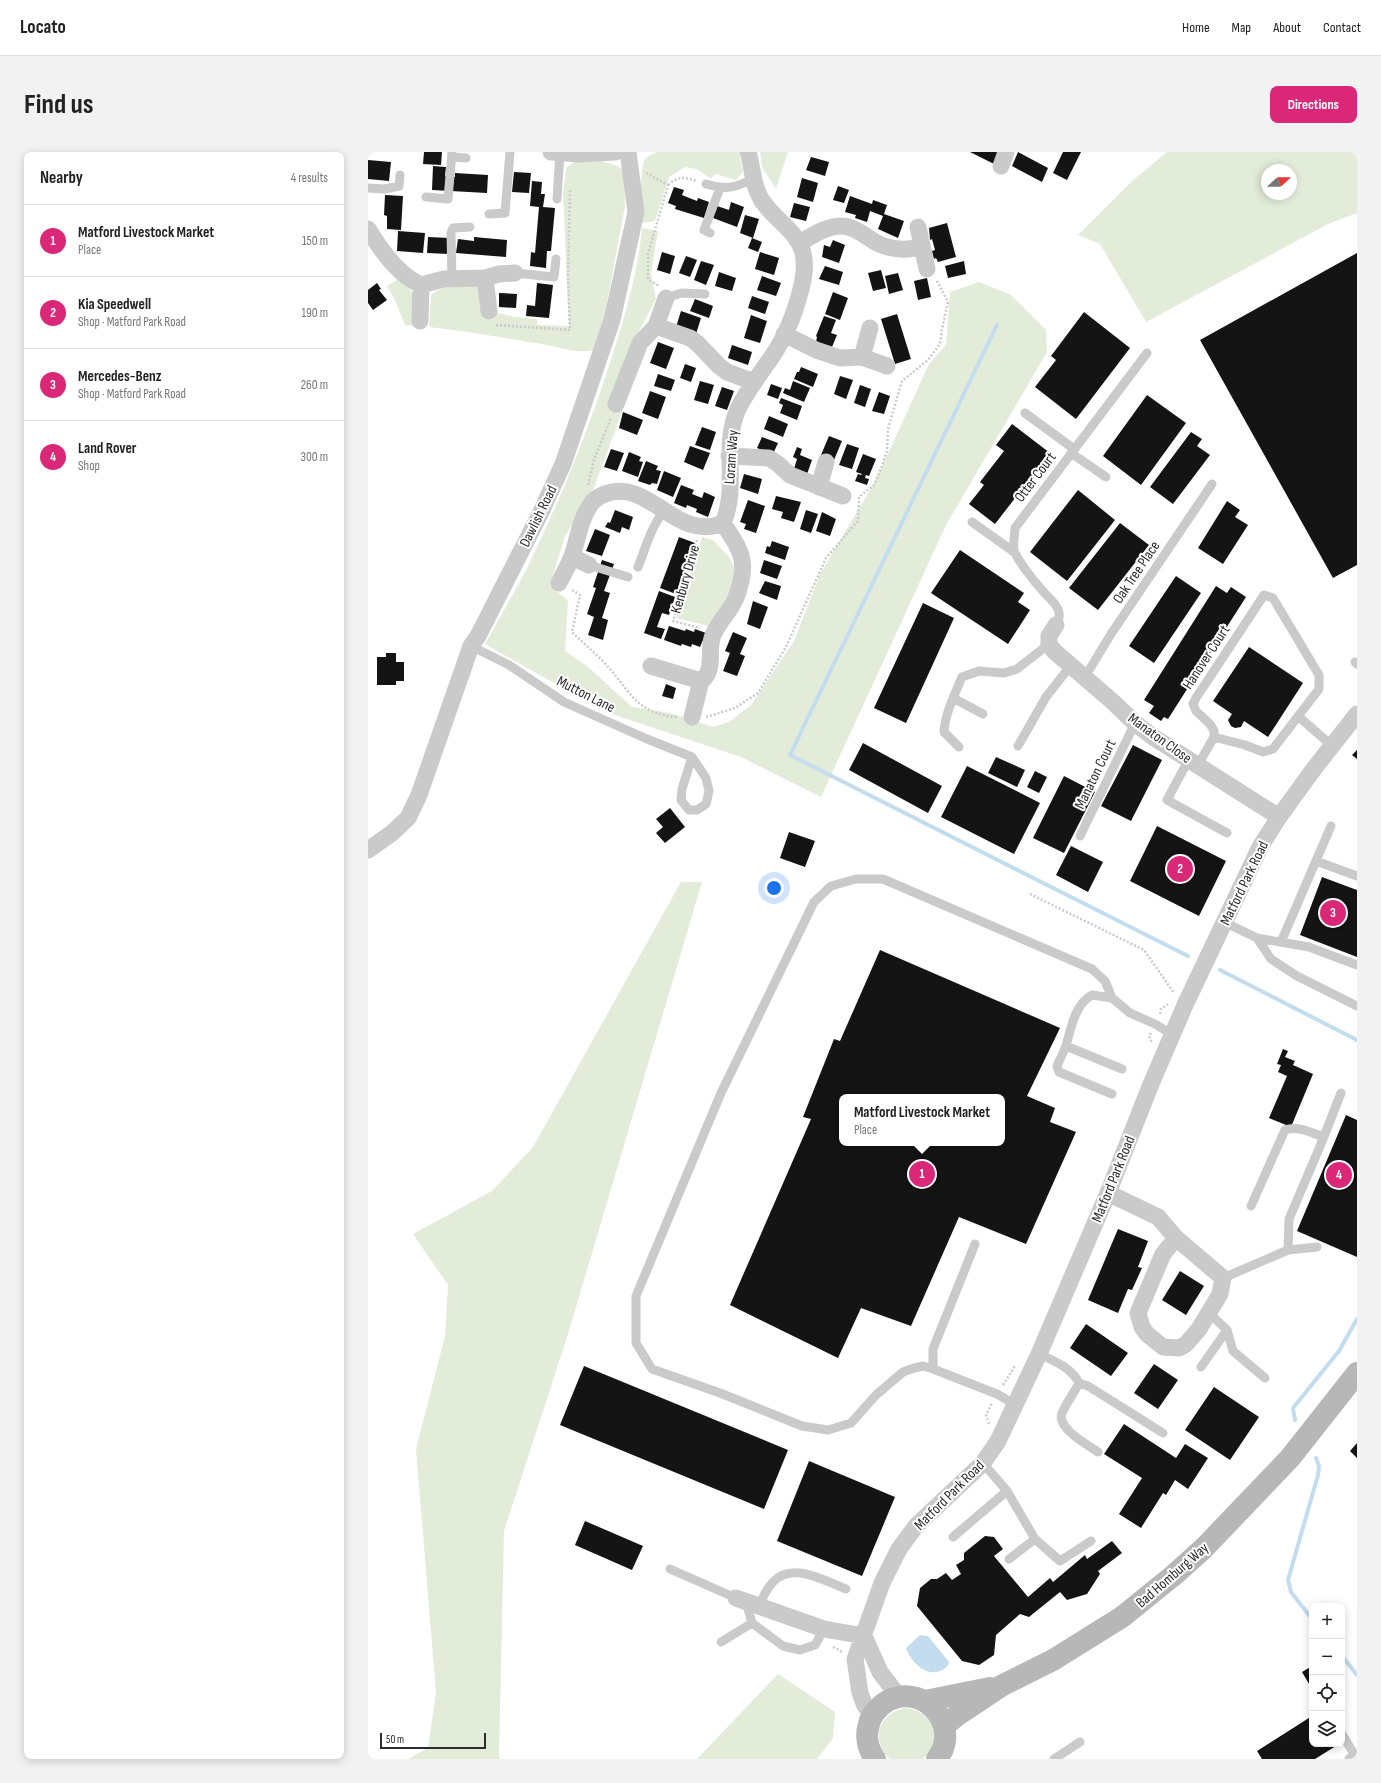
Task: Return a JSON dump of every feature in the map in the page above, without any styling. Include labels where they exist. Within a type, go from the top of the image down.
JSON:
[{"type":"main road","name":"Bad Homburg Way","points":[[944,1726],[959,1714],[1001,1686],[1053,1660],[1098,1632],[1144,1600],[1174,1575],[1204,1548],[1290,1458],[1357,1373]]},
{"type":"main road","points":[[924,1701],[1001,1686]]},
{"type":"main road","points":[[859,1759],[873,1713],[887,1702],[899,1697],[916,1698],[924,1701],[936,1711],[944,1726],[945,1738],[940,1757]]},
{"type":"main road","points":[[867,1735],[868,1745],[875,1759]]},
{"type":"street","points":[[556,152],[579,154],[615,152]]},
{"type":"street","name":"Dawlish Road","points":[[368,850],[392,833],[408,818],[419,795],[471,646],[478,636],[564,464],[612,320],[636,212],[632,172],[628,152]]},
{"type":"street","name":"Loram Way","points":[[723,523],[726,517],[730,486],[730,435],[735,417],[754,382],[772,357],[784,334],[797,305],[804,275],[804,263],[799,243],[762,200],[753,179],[748,152]]},
{"type":"street","points":[[799,243],[825,229],[840,226],[855,229],[878,243],[896,249],[915,249],[922,246]]},
{"type":"street","points":[[918,227],[927,269]]},
{"type":"street","points":[[368,229],[381,249],[394,263],[415,282],[421,285],[452,278],[485,278],[498,274],[515,274]]},
{"type":"street","points":[[485,278],[489,311]]},
{"type":"street","points":[[420,321],[421,285]]},
{"type":"street","points":[[616,404],[640,343],[656,326],[666,298]]},
{"type":"street","points":[[656,326],[690,338],[698,343],[719,366],[727,372],[754,382]]},
{"type":"street","points":[[862,357],[870,328]]},
{"type":"street","points":[[784,334],[816,350],[840,358],[862,357],[887,366]]},
{"type":"street","points":[[729,456],[769,458],[790,475],[843,496]]},
{"type":"street","points":[[819,487],[826,462]]},
{"type":"street","name":"Kenbury Drive","points":[[591,504],[599,496],[617,490],[629,491],[642,497],[680,521],[700,526],[716,526],[723,523]]},
{"type":"street","points":[[559,583],[572,557],[580,529],[591,504]]},
{"type":"street","points":[[692,717],[701,681],[704,679],[710,668],[711,648],[714,632],[734,604],[744,573],[742,554],[723,523]]},
{"type":"street","points":[[572,557],[589,565]]},
{"type":"street","points":[[1049,644],[1049,636],[1056,625]]},
{"type":"street","name":"Manaton Close","points":[[1049,644],[1135,723],[1153,737],[1279,817]]},
{"type":"street","points":[[651,666],[701,681]]},
{"type":"street","name":"Matford Park Road","points":[[873,1713],[865,1706],[858,1684],[855,1659],[882,1583],[899,1549],[916,1526],[983,1463],[998,1441],[1039,1354],[1108,1193],[1151,1084],[1185,1005],[1260,847],[1279,817],[1331,746],[1357,714]]},
{"type":"street","points":[[1108,1193],[1158,1217],[1176,1238],[1223,1278],[1220,1294],[1209,1312],[1186,1344],[1179,1348],[1163,1347],[1147,1334],[1142,1327],[1138,1313],[1163,1254],[1176,1238]]},
{"type":"street","points":[[747,1602],[824,1628],[864,1636],[880,1672],[899,1697]]},
{"type":"lane","points":[[489,214],[505,213],[510,152]]},
{"type":"lane","points":[[556,152],[557,199]]},
{"type":"lane","points":[[426,197],[448,199],[452,155],[466,158]]},
{"type":"lane","points":[[368,188],[385,189],[400,186],[400,174]]},
{"type":"lane","points":[[706,184],[720,188],[733,188],[753,179]]},
{"type":"lane","points":[[710,233],[704,230],[720,188]]},
{"type":"lane","points":[[452,278],[451,233],[453,228],[470,227]]},
{"type":"lane","points":[[515,274],[554,277],[556,259]]},
{"type":"lane","points":[[666,298],[682,293],[705,294]]},
{"type":"lane","name":"Otter Court","points":[[1014,552],[1015,528],[1146,353]]},
{"type":"lane","points":[[1025,412],[1106,478]]},
{"type":"lane","name":"Oak Tree Place","points":[[1085,677],[1111,634],[1212,484]]},
{"type":"lane","points":[[638,567],[652,529],[664,511]]},
{"type":"lane","points":[[972,522],[1014,552],[1040,589],[1057,606],[1060,619],[1056,625]]},
{"type":"lane","points":[[589,565],[628,577]]},
{"type":"lane","name":"Hanover Court","points":[[1214,737],[1214,731],[1210,724],[1196,711],[1193,704],[1264,595],[1273,598],[1319,675],[1319,689],[1298,716]]},
{"type":"lane","points":[[959,747],[944,732],[944,725],[962,676],[979,671],[1004,673],[1017,669],[1049,644]]},
{"type":"lane","name":"Mutton Lane","points":[[471,646],[509,665],[564,702],[647,739],[692,757]]},
{"type":"lane","points":[[1018,746],[1046,697],[1071,665]]},
{"type":"lane","points":[[953,698],[983,714]]},
{"type":"lane","points":[[1227,833],[1167,800],[1193,762],[1214,737],[1245,745],[1263,752],[1273,750],[1298,716],[1331,746]]},
{"type":"lane","name":"Manaton Court","points":[[1080,836],[1135,723]]},
{"type":"lane","points":[[692,757],[706,778],[708,791],[706,804],[698,810],[689,810],[681,800],[682,789],[692,757]]},
{"type":"lane","points":[[1281,942],[1330,826]]},
{"type":"lane","points":[[1316,861],[1357,876]]},
{"type":"lane","points":[[1016,1405],[997,1394],[923,1366],[903,1372],[876,1395],[851,1423],[828,1430],[802,1426],[720,1393],[652,1369],[636,1343],[636,1296],[724,1086],[814,902],[831,886],[856,879],[883,879],[1092,969],[1105,981],[1112,998],[1130,1013],[1155,1024],[1173,1035]]},
{"type":"lane","points":[[1224,922],[1257,938],[1309,947],[1357,965]]},
{"type":"lane","points":[[1257,938],[1271,959],[1297,976],[1357,1006]]},
{"type":"lane","points":[[1112,998],[1092,995],[1081,1003],[1070,1029],[1066,1046],[1057,1066],[1059,1072],[1112,1094]]},
{"type":"lane","points":[[1066,1046],[1122,1069]]},
{"type":"lane","points":[[1288,1250],[1289,1218],[1341,1094]]},
{"type":"lane","points":[[1251,1206],[1285,1130],[1297,1128],[1324,1137]]},
{"type":"lane","points":[[933,1369],[933,1349],[975,1244]]},
{"type":"lane","points":[[1223,1278],[1288,1250],[1317,1246]]},
{"type":"lane","points":[[1209,1312],[1227,1330],[1233,1351],[1265,1378]]},
{"type":"lane","points":[[1201,1367],[1227,1330]]},
{"type":"lane","points":[[1039,1354],[1069,1369],[1075,1375],[1079,1383],[1088,1386],[1163,1433]]},
{"type":"lane","points":[[1079,1383],[1061,1415],[1063,1425],[1071,1433],[1098,1452]]},
{"type":"lane","points":[[983,1463],[1007,1491],[1035,1539],[1060,1561],[1091,1541]]},
{"type":"lane","points":[[953,1537],[1007,1491]]},
{"type":"lane","points":[[1009,1559],[1035,1539]]},
{"type":"lane","points":[[670,1569],[747,1602]]},
{"type":"lane","points":[[747,1602],[766,1590],[774,1581],[785,1573],[800,1572],[846,1589]]},
{"type":"lane","points":[[747,1602],[752,1623],[783,1646],[800,1650],[815,1645],[824,1628]]},
{"type":"lane","points":[[721,1642],[752,1623]]},
{"type":"lane","points":[[1345,1739],[1354,1754],[1349,1759]]},
{"type":"lane","points":[[1054,1759],[1080,1742]]},
{"type":"path","points":[[632,172],[642,172],[668,185]]},
{"type":"path","points":[[666,298],[668,292],[648,280],[648,254],[668,185],[673,180],[683,177],[706,184]]},
{"type":"path","points":[[559,583],[580,595],[572,632],[609,668],[630,696],[646,709],[664,716],[713,716],[735,708],[758,693],[786,647],[826,558],[858,521],[859,497],[874,485],[887,451],[888,429],[902,381],[928,360],[940,344],[948,302],[942,292],[934,272],[927,269]]},
{"type":"path","points":[[591,504],[588,500],[588,489],[594,460],[616,404]]},
{"type":"path","name":"Kenbury Drive","points":[[684,624],[673,621],[700,526]]},
{"type":"path","points":[[1030,894],[1144,950],[1178,998],[1185,1005]]},
{"type":"green space","points":[[657,152],[739,152],[743,172],[736,180],[715,174],[711,179],[697,169],[685,167],[669,177],[655,221],[642,223],[642,170],[646,158]]},
{"type":"green space","points":[[760,152],[788,152],[776,189],[762,167]]},
{"type":"green space","points":[[1167,152],[1357,152],[1357,213],[1328,224],[1146,322],[1100,244],[1078,235],[1131,182]]},
{"type":"green space","points":[[601,161],[624,170],[625,206],[602,329],[593,350],[574,351],[500,337],[429,327],[431,295],[435,291],[448,287],[463,286],[483,287],[486,310],[514,317],[537,319],[537,325],[569,326],[563,194],[566,168],[574,162]]},
{"type":"green space","points":[[642,228],[658,231],[651,274],[656,299],[627,355],[623,409],[592,493],[565,536],[550,585],[568,601],[565,651],[587,666],[632,707],[670,713],[713,727],[729,722],[751,705],[794,641],[820,574],[876,480],[929,364],[946,345],[950,292],[979,282],[1011,295],[1046,330],[1047,352],[946,525],[821,797],[741,757],[603,711],[485,644],[538,545],[582,442],[601,390],[625,313],[634,279]]},
{"type":"green space","points":[[400,278],[413,294],[416,326],[405,325],[395,300],[387,286]]},
{"type":"green space","points":[[702,537],[713,540],[730,558],[735,570],[732,586],[713,627],[676,618]]},
{"type":"green space","points":[[681,882],[702,882],[568,1334],[504,1531],[500,1759],[408,1759],[428,1748],[436,1692],[416,1449],[445,1336],[448,1285],[413,1234],[492,1191],[533,1147]]},
{"type":"green space","points":[[778,1674],[835,1712],[833,1738],[817,1759],[697,1759]]},
{"type":"green space","points":[[905,1708],[915,1710],[923,1714],[929,1720],[933,1728],[935,1735],[934,1744],[930,1752],[923,1759],[890,1759],[880,1744],[879,1736],[883,1722],[888,1716]]},
{"type":"water","points":[[920,1635],[928,1636],[949,1662],[945,1669],[929,1672],[919,1667],[911,1658],[906,1648]]},
{"type":"building","points":[[424,152],[442,152],[441,165],[423,164]]},
{"type":"building","points":[[970,152],[1003,152],[998,166]]},
{"type":"building","points":[[1018,152],[1048,168],[1042,182],[1012,166]]},
{"type":"building","points":[[1063,152],[1081,152],[1067,180],[1053,173]]},
{"type":"building","points":[[811,157],[829,162],[825,176],[806,170]]},
{"type":"building","points":[[368,160],[391,162],[389,181],[368,179]]},
{"type":"building","points":[[433,166],[446,167],[445,176],[455,177],[455,173],[488,175],[487,193],[432,190]]},
{"type":"building","points":[[514,172],[531,173],[529,193],[512,192]]},
{"type":"building","points":[[802,178],[818,183],[813,202],[797,197]]},
{"type":"building","points":[[532,181],[542,182],[541,194],[545,194],[543,207],[555,208],[551,251],[547,251],[546,268],[530,266],[531,252],[535,253],[539,207],[530,206]]},
{"type":"building","points":[[838,186],[849,190],[844,203],[833,200]]},
{"type":"building","points":[[674,187],[684,190],[682,195],[697,201],[698,198],[709,202],[704,218],[675,209],[676,206],[668,203]]},
{"type":"building","points":[[385,195],[403,196],[401,230],[387,229],[387,216],[384,215]]},
{"type":"building","points":[[850,196],[872,204],[873,200],[887,205],[884,214],[904,221],[898,238],[878,229],[883,216],[870,211],[867,222],[855,218],[856,215],[845,212]]},
{"type":"building","points":[[731,202],[744,207],[737,227],[713,218],[717,206],[729,210]]},
{"type":"building","points":[[794,203],[810,207],[806,221],[790,217]]},
{"type":"building","points":[[745,215],[759,219],[753,238],[740,233]]},
{"type":"building","points":[[947,223],[956,257],[938,262],[936,258],[934,259],[932,251],[935,250],[932,239],[930,240],[929,228]]},
{"type":"building","points":[[398,231],[425,233],[423,253],[397,251]]},
{"type":"building","points":[[428,237],[450,238],[449,254],[427,253]]},
{"type":"building","points":[[474,237],[507,240],[506,257],[456,253],[458,239],[474,241]]},
{"type":"building","points":[[752,238],[762,242],[758,252],[748,248]]},
{"type":"building","points":[[833,240],[845,245],[839,263],[822,257],[824,245],[830,247]]},
{"type":"building","points":[[662,252],[675,256],[670,274],[657,270]]},
{"type":"building","points":[[760,252],[779,258],[774,275],[755,269]]},
{"type":"building","points":[[1357,253],[1357,565],[1333,578],[1200,340]]},
{"type":"building","points":[[686,256],[697,260],[690,277],[679,273]]},
{"type":"building","points":[[701,261],[714,265],[706,285],[694,280]]},
{"type":"building","points":[[964,261],[966,274],[948,278],[945,266]]},
{"type":"building","points":[[825,266],[843,272],[839,285],[819,279]]},
{"type":"building","points":[[881,270],[886,288],[873,291],[868,273]]},
{"type":"building","points":[[719,272],[736,278],[732,291],[715,286]]},
{"type":"building","points":[[898,273],[903,290],[889,294],[885,276]]},
{"type":"building","points":[[762,276],[781,283],[776,296],[757,290]]},
{"type":"building","points":[[927,278],[931,297],[918,300],[914,281]]},
{"type":"building","points":[[377,283],[381,289],[379,290],[387,300],[373,310],[368,303],[368,290]]},
{"type":"building","points":[[537,283],[553,285],[549,318],[526,316],[527,305],[535,306]]},
{"type":"building","points":[[833,292],[848,298],[840,320],[825,314]]},
{"type":"building","points":[[499,293],[517,294],[516,308],[499,307]]},
{"type":"building","points":[[752,296],[769,302],[765,314],[748,308]]},
{"type":"building","points":[[695,299],[713,306],[709,318],[690,311]]},
{"type":"building","points":[[681,311],[701,318],[696,334],[676,327]]},
{"type":"building","points":[[1084,312],[1130,348],[1076,419],[1035,387],[1056,360],[1051,356]]},
{"type":"building","points":[[897,314],[911,359],[895,364],[881,319]]},
{"type":"building","points":[[751,315],[767,321],[760,343],[744,338]]},
{"type":"building","points":[[824,316],[836,320],[831,333],[837,335],[832,347],[816,342],[816,336]]},
{"type":"building","points":[[658,342],[674,348],[666,369],[650,363]]},
{"type":"building","points":[[732,345],[752,352],[748,365],[728,358]]},
{"type":"building","points":[[685,364],[696,368],[691,382],[680,378]]},
{"type":"building","points":[[801,367],[818,374],[813,387],[794,379]]},
{"type":"building","points":[[658,374],[675,380],[671,391],[654,386]]},
{"type":"building","points":[[840,376],[853,380],[846,399],[834,394]]},
{"type":"building","points":[[700,381],[714,385],[708,404],[694,400]]},
{"type":"building","points":[[793,381],[810,388],[804,402],[783,393],[785,388],[790,390]]},
{"type":"building","points":[[771,384],[782,388],[778,399],[767,395]]},
{"type":"building","points":[[860,385],[871,389],[865,407],[854,403]]},
{"type":"building","points":[[722,387],[734,391],[727,410],[715,406]]},
{"type":"building","points":[[650,391],[666,397],[658,419],[642,413]]},
{"type":"building","points":[[879,392],[890,396],[884,414],[872,411]]},
{"type":"building","points":[[1147,395],[1186,423],[1141,485],[1103,456]]},
{"type":"building","points":[[781,398],[802,406],[797,420],[780,413],[783,405],[779,403]]},
{"type":"building","points":[[623,412],[643,420],[637,435],[619,428]]},
{"type":"building","points":[[769,416],[788,424],[783,437],[764,429]]},
{"type":"building","points":[[1012,424],[1050,453],[995,524],[969,504],[984,485],[980,482],[1004,451],[996,445]]},
{"type":"building","points":[[702,427],[716,432],[710,450],[695,445]]},
{"type":"building","points":[[1191,432],[1202,439],[1197,446],[1210,455],[1173,504],[1150,487]]},
{"type":"building","points":[[829,436],[842,441],[834,460],[821,455]]},
{"type":"building","points":[[762,437],[778,443],[773,454],[757,448]]},
{"type":"building","points":[[847,444],[859,448],[852,469],[839,465]]},
{"type":"building","points":[[690,446],[710,453],[703,470],[684,462]]},
{"type":"building","points":[[797,447],[802,449],[800,455],[812,460],[806,477],[793,472],[797,459],[793,457]]},
{"type":"building","points":[[611,449],[624,453],[617,471],[604,467]]},
{"type":"building","points":[[629,452],[641,457],[639,461],[643,462],[638,477],[622,471]]},
{"type":"building","points":[[863,454],[876,459],[869,476],[866,475],[865,478],[869,479],[867,485],[855,481],[858,474],[862,474],[856,472]]},
{"type":"building","points":[[646,461],[658,466],[656,470],[661,471],[657,484],[652,483],[650,485],[638,481]]},
{"type":"building","points":[[664,471],[681,478],[673,497],[657,490]]},
{"type":"building","points":[[744,474],[762,479],[758,494],[740,488]]},
{"type":"building","points":[[681,485],[694,490],[692,494],[702,498],[704,492],[715,497],[708,517],[696,512],[697,509],[687,505],[686,508],[674,503]]},
{"type":"building","points":[[1078,490],[1115,520],[1067,581],[1030,552]]},
{"type":"building","points":[[776,496],[801,502],[794,522],[781,518],[783,512],[772,509]]},
{"type":"building","points":[[748,500],[765,506],[756,533],[744,529],[746,524],[740,522]]},
{"type":"building","points":[[1227,501],[1240,510],[1235,517],[1248,525],[1223,564],[1198,548]]},
{"type":"building","points":[[615,510],[633,517],[629,530],[622,527],[620,533],[605,527],[608,522],[610,523]]},
{"type":"building","points":[[806,510],[818,514],[811,533],[800,529]]},
{"type":"building","points":[[822,512],[836,519],[830,536],[816,531]]},
{"type":"building","points":[[1120,523],[1149,545],[1098,610],[1069,588]]},
{"type":"building","points":[[595,529],[610,535],[602,556],[586,551]]},
{"type":"building","points":[[679,537],[695,543],[676,594],[660,588]]},
{"type":"building","points":[[772,541],[789,547],[785,560],[765,553],[767,546],[770,547]]},
{"type":"building","points":[[960,550],[1024,593],[1018,602],[1030,610],[1008,644],[931,593]]},
{"type":"building","points":[[602,560],[614,564],[604,591],[610,593],[602,618],[608,620],[603,640],[588,635],[594,617],[587,614],[596,588],[593,587]]},
{"type":"building","points":[[764,560],[782,566],[777,579],[760,573]]},
{"type":"building","points":[[1176,576],[1201,593],[1154,663],[1129,646]]},
{"type":"building","points":[[765,581],[781,586],[777,600],[759,593]]},
{"type":"building","points":[[1216,586],[1227,593],[1231,587],[1246,597],[1168,719],[1164,717],[1161,721],[1149,713],[1154,706],[1144,700]]},
{"type":"building","points":[[659,591],[675,597],[669,615],[662,613],[657,627],[665,629],[661,639],[644,633]]},
{"type":"building","points":[[753,601],[768,607],[760,629],[747,624]]},
{"type":"building","points":[[923,603],[954,618],[906,723],[874,708]]},
{"type":"building","points":[[669,626],[685,631],[686,629],[694,632],[695,629],[706,633],[700,647],[692,644],[691,647],[682,644],[681,646],[664,640]]},
{"type":"building","points":[[733,632],[747,638],[740,654],[745,656],[737,676],[723,671],[730,653],[725,651]]},
{"type":"building","points":[[1249,647],[1303,683],[1268,737],[1244,721],[1241,727],[1235,728],[1231,726],[1228,720],[1232,714],[1213,701]]},
{"type":"building","points":[[386,653],[396,653],[396,662],[404,662],[404,681],[396,681],[396,685],[377,685],[377,657],[386,657]]},
{"type":"building","points":[[666,684],[676,688],[673,699],[662,696]]},
{"type":"building","points":[[863,743],[942,786],[928,813],[849,770]]},
{"type":"building","points":[[1133,745],[1162,760],[1131,821],[1101,806]]},
{"type":"building","points":[[1357,750],[1357,759],[1352,755]]},
{"type":"building","points":[[996,757],[1025,770],[1017,787],[988,773]]},
{"type":"building","points":[[967,766],[1040,803],[1014,854],[941,817]]},
{"type":"building","points":[[1035,771],[1047,777],[1039,793],[1027,787]]},
{"type":"building","points":[[1064,776],[1095,792],[1064,853],[1033,838]]},
{"type":"building","points":[[670,808],[685,827],[665,843],[656,833],[663,827],[656,819]]},
{"type":"building","points":[[1157,826],[1226,861],[1199,916],[1130,881]]},
{"type":"building","points":[[789,832],[815,841],[805,867],[780,858]]},
{"type":"building","points":[[1071,846],[1103,862],[1088,892],[1056,875]]},
{"type":"building","points":[[1322,877],[1357,890],[1357,957],[1300,935]]},
{"type":"building","points":[[880,950],[1060,1028],[1027,1096],[1055,1108],[1050,1122],[1076,1132],[1026,1244],[959,1217],[911,1326],[861,1308],[838,1358],[730,1305],[811,1119],[803,1117],[834,1039],[840,1041]]},
{"type":"building","points":[[1283,1049],[1288,1051],[1285,1057],[1295,1061],[1293,1065],[1313,1074],[1291,1127],[1269,1118],[1287,1076],[1278,1072],[1281,1065],[1277,1064]]},
{"type":"building","points":[[1346,1115],[1357,1120],[1357,1257],[1297,1231]]},
{"type":"building","points":[[1118,1229],[1148,1241],[1138,1267],[1142,1268],[1132,1290],[1128,1289],[1118,1313],[1088,1300]]},
{"type":"building","points":[[1180,1271],[1204,1286],[1186,1315],[1162,1300]]},
{"type":"building","points":[[1086,1324],[1128,1353],[1111,1376],[1070,1348]]},
{"type":"building","points":[[1154,1364],[1178,1380],[1158,1409],[1134,1393]]},
{"type":"building","points":[[584,1366],[788,1450],[764,1509],[560,1425]]},
{"type":"building","points":[[1214,1387],[1259,1417],[1230,1460],[1185,1430]]},
{"type":"building","points":[[1124,1424],[1176,1458],[1185,1444],[1208,1458],[1188,1489],[1175,1480],[1166,1495],[1163,1493],[1141,1528],[1119,1514],[1142,1478],[1104,1454]]},
{"type":"building","points":[[1357,1443],[1357,1458],[1350,1451]]},
{"type":"building","points":[[809,1461],[895,1497],[862,1576],[777,1541]]},
{"type":"building","points":[[585,1521],[643,1546],[632,1570],[575,1545]]},
{"type":"building","points":[[985,1536],[994,1537],[1003,1549],[994,1556],[1028,1597],[1050,1578],[1053,1582],[1085,1555],[1087,1559],[1112,1541],[1122,1553],[1098,1571],[1100,1574],[1087,1594],[1067,1600],[1060,1592],[1029,1617],[1020,1614],[996,1635],[994,1655],[979,1665],[962,1661],[917,1606],[920,1588],[931,1579],[937,1579],[946,1573],[952,1580],[961,1574],[956,1565],[964,1560],[964,1553]]},
{"type":"building","points":[[1309,1668],[1309,1684],[1302,1672]]},
{"type":"building","points":[[1309,1718],[1309,1747],[1334,1747],[1315,1759],[1262,1759],[1257,1751]]},
{"type":"waterway","points":[[997,325],[790,755],[1188,956]]},
{"type":"waterway","points":[[1220,970],[1357,1040]]},
{"type":"waterway","points":[[1295,1420],[1293,1408],[1339,1351],[1357,1319]]},
{"type":"waterway","points":[[1309,1615],[1291,1592],[1288,1580],[1318,1475],[1319,1466],[1316,1458]]},
{"type":"waterway","points":[[1345,1660],[1357,1675]]},
{"type":"place","name":"Kia Speedwell","points":[[1180,869]]},
{"type":"place","name":"Mercedes-Benz","points":[[1333,913]]},
{"type":"place","name":"Matford Livestock Market","points":[[922,1174]]},
{"type":"place","name":"Land Rover","points":[[1339,1175]]}]
